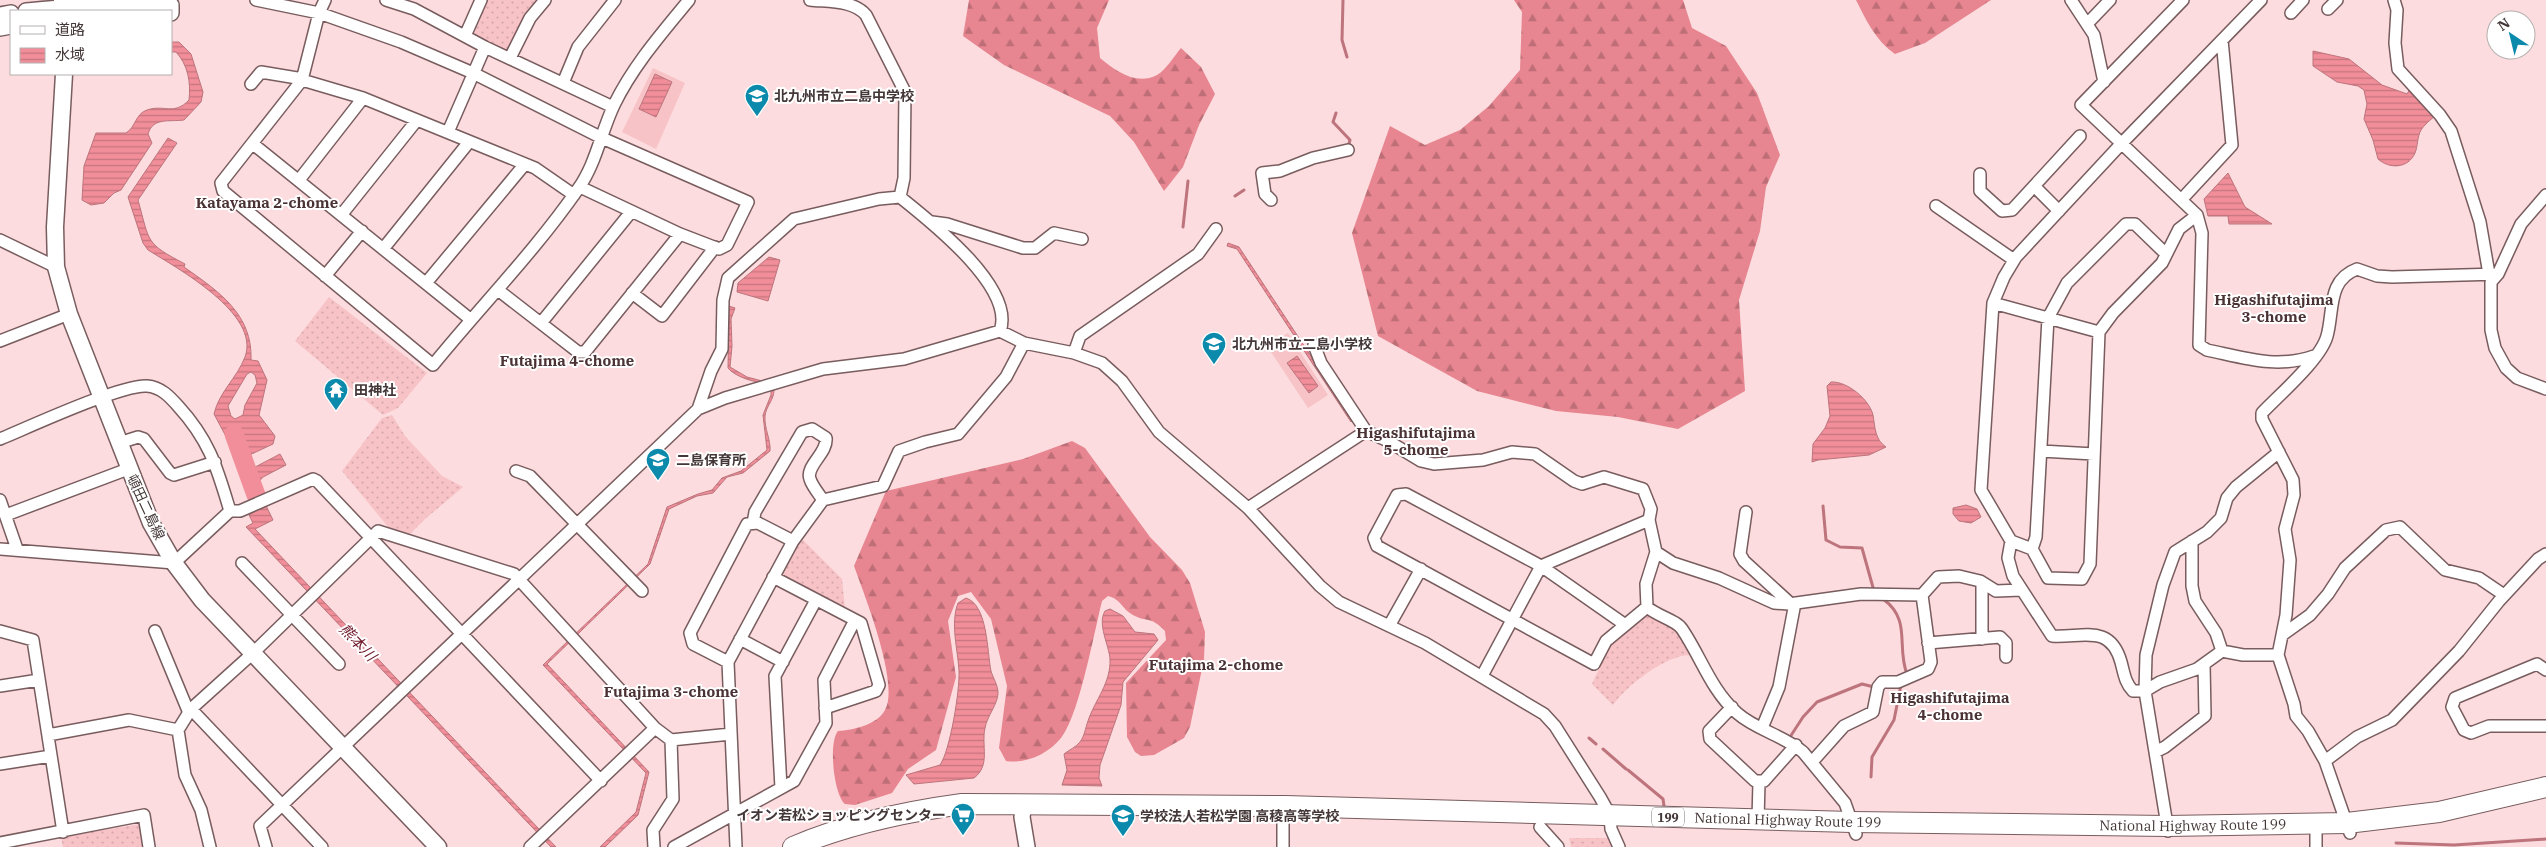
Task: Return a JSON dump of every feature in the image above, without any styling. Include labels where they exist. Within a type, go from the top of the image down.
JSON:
[{"type":"highway","name":"National Highway Route 199","points":[[2168,830],[2316,840],[2348,828],[2439,812],[2546,787]]},
{"type":"highway","name":"National Highway Route 199","points":[[793,847],[859,823],[912,810],[962,804],[1023,810],[1614,830],[1854,828],[2168,830],[2440,825],[2546,800]]},
{"type":"highway","name":"National Highway Route 199","points":[[817,847],[858,834],[912,823],[1023,810],[1285,806],[1614,830],[1758,820],[1854,828]]},
{"type":"main road","name":"頓田二島線","points":[[64,75],[54,228],[56,267],[69,314],[150,523],[174,563],[202,600],[438,847]]},
{"type":"street","points":[[251,84],[260,72],[303,79],[363,98],[536,168],[577,191],[719,249],[727,245],[748,202],[602,138],[473,72],[401,42],[319,13],[256,0]]},
{"type":"street","points":[[325,0],[319,13],[303,79],[221,183],[222,191],[433,365],[470,318],[498,290],[577,191],[602,138],[613,107],[632,70],[689,0]]},
{"type":"street","points":[[386,0],[416,5],[485,47],[613,107]]},
{"type":"street","points":[[465,36],[481,0]]},
{"type":"street","points":[[510,58],[530,18],[545,0]]},
{"type":"street","points":[[563,82],[578,47],[615,0]]},
{"type":"street","points":[[810,0],[851,4],[860,8],[866,14],[905,92],[904,178],[900,197]]},
{"type":"street","points":[[2071,0],[2094,35],[2104,82]]},
{"type":"street","points":[[2087,24],[2110,0]]},
{"type":"street","points":[[2183,0],[2081,105],[2197,215],[2202,233],[2199,344],[2207,350],[2263,362],[2294,363],[2317,355]]},
{"type":"street","points":[[2197,215],[2179,229],[2162,263],[2113,312],[2099,332],[2090,564],[2082,578],[2048,578],[2032,549],[2011,541],[1981,490],[1994,303],[2004,277],[2014,260],[2122,142],[2261,0]]},
{"type":"street","points":[[2291,13],[2303,0]]},
{"type":"street","points":[[2328,9],[2337,0]]},
{"type":"street","points":[[2394,0],[2398,69],[2440,115],[2450,131],[2460,155],[2494,274]]},
{"type":"street","points":[[33,10],[63,6],[131,2],[164,3],[171,5],[171,10]]},
{"type":"street","points":[[2182,199],[2232,146],[2222,40]]},
{"type":"street","points":[[448,132],[485,47]]},
{"type":"street","points":[[299,180],[363,98]]},
{"type":"street","points":[[342,214],[417,120]]},
{"type":"street","points":[[1980,174],[1980,191],[2002,211],[2012,210],[2080,136]]},
{"type":"street","points":[[383,249],[468,142]]},
{"type":"street","points":[[253,144],[470,318]]},
{"type":"street","points":[[1271,200],[1265,194],[1262,173],[1280,171],[1313,158],[1348,150]]},
{"type":"street","points":[[426,283],[525,164]]},
{"type":"street","points":[[2034,186],[2059,210]]},
{"type":"street","points":[[2546,195],[2521,224],[2491,282],[2491,330],[2495,348],[2506,368],[2517,378],[2546,389]]},
{"type":"street","points":[[698,409],[711,370],[722,349],[723,300],[728,278],[794,219],[879,199],[900,197],[932,222],[977,267],[998,301],[1004,321],[1000,331]]},
{"type":"street","points":[[1936,206],[2014,260]]},
{"type":"street","points":[[541,324],[631,212]]},
{"type":"street","points":[[932,222],[947,224],[1023,248],[1035,248],[1054,233],[1082,238]]},
{"type":"street","points":[[2032,549],[2036,537],[2048,318],[2066,283],[2126,224],[2135,224],[2166,254]]},
{"type":"street","points":[[1074,353],[1080,336],[1198,254],[1216,229]]},
{"type":"street","points":[[325,276],[362,231]]},
{"type":"street","points":[[498,290],[578,352],[585,352],[680,234]]},
{"type":"street","points":[[0,240],[56,267]]},
{"type":"street","points":[[632,293],[662,316],[715,248]]},
{"type":"street","points":[[2348,828],[2325,761],[2308,731],[2296,716],[2278,655],[2286,615],[2290,560],[2285,529],[2294,495],[2293,480],[2262,419],[2262,413],[2317,355],[2327,336],[2331,302],[2337,287],[2348,272],[2357,269],[2377,276],[2494,274]]},
{"type":"street","points":[[1994,303],[2099,332]]},
{"type":"street","points":[[0,341],[69,314]]},
{"type":"street","points":[[266,847],[260,826],[698,409],[725,398],[823,369],[904,359],[1000,331],[1024,343],[1074,353],[1102,363],[1122,381],[1159,432],[1248,508],[1320,586],[1339,602],[1389,626],[1482,676],[1544,714],[1555,726],[1614,830]]},
{"type":"street","points":[[736,847],[728,662],[773,577],[794,541],[823,500],[883,486],[899,451],[958,434],[1006,377],[1024,343]]},
{"type":"street","points":[[1314,344],[1321,363],[1366,431],[1388,441],[1422,461],[1434,464],[1483,460],[1512,452],[1535,454],[1574,481],[1582,484],[1604,478],[1643,488],[1650,509],[1649,520],[1656,552],[1646,584],[1647,607],[1656,615],[1681,628],[1722,697],[1732,708],[1750,723],[1796,746],[1812,762],[1845,804],[1854,828]]},
{"type":"street","points":[[0,439],[136,386],[148,386],[162,390],[190,420],[204,439],[215,462],[230,511]]},
{"type":"street","points":[[753,523],[755,512],[802,432],[812,429],[826,438],[827,444],[809,473],[809,479],[823,500]]},
{"type":"street","points":[[1248,508],[1366,431]]},
{"type":"street","points":[[119,444],[138,437],[144,439],[170,473],[174,475],[215,462]]},
{"type":"street","points":[[2041,451],[2094,454]]},
{"type":"street","points":[[2168,830],[2145,692],[2146,655],[2163,585],[2175,552],[2207,532],[2222,518],[2228,498],[2236,487],[2279,452]]},
{"type":"street","points":[[6,515],[128,469]]},
{"type":"street","points":[[516,471],[530,476],[642,591]]},
{"type":"street","points":[[0,549],[174,563],[230,511],[240,510],[313,479],[601,781]]},
{"type":"street","points":[[1624,624],[1541,566],[1406,494],[1397,495],[1374,538],[1377,546],[1513,618],[1594,664],[1606,641],[1624,624],[1647,607]]},
{"type":"street","points":[[0,500],[17,549]]},
{"type":"street","points":[[1746,512],[1740,554],[1744,562],[1793,603]]},
{"type":"street","points":[[1482,676],[1541,566],[1649,520]]},
{"type":"street","points":[[728,662],[692,644],[690,633],[747,524],[758,523],[794,541]]},
{"type":"street","points":[[2282,635],[2310,615],[2328,594],[2345,568],[2386,530],[2392,528],[2400,527],[2445,570],[2479,578],[2504,595]]},
{"type":"street","points":[[210,847],[201,810],[185,775],[178,730],[190,711],[253,653],[378,531],[514,574],[517,580],[655,728],[671,740],[731,734]]},
{"type":"street","points":[[2011,541],[2008,558],[2010,569],[2021,590],[2052,636],[2090,634],[2103,636],[2115,646],[2127,684],[2133,691],[2145,692],[2160,682],[2197,669],[2222,651],[2244,655],[2278,655]]},
{"type":"street","points":[[2192,541],[2192,586],[2195,601],[2216,633],[2222,651]]},
{"type":"street","points":[[1656,552],[1673,563],[1726,580],[1763,599],[1793,603],[1861,594],[1922,595]]},
{"type":"street","points":[[2325,761],[2357,737],[2392,720],[2458,652],[2504,595],[2540,557],[2546,554]]},
{"type":"street","points":[[242,564],[339,664]]},
{"type":"street","points":[[1389,626],[1421,570]]},
{"type":"street","points":[[1812,762],[1844,726],[1873,712],[1878,687],[1882,682],[1898,682],[1928,669],[1931,662],[1922,595],[1938,577],[1959,576],[1982,583],[1996,591],[2021,590]]},
{"type":"street","points":[[773,577],[861,623],[879,685],[876,691],[825,708]]},
{"type":"street","points":[[1982,583],[1982,639]]},
{"type":"street","points":[[781,788],[775,676],[816,600]]},
{"type":"street","points":[[1762,728],[1778,687],[1793,603]]},
{"type":"street","points":[[674,847],[794,781],[826,724],[824,680],[855,620]]},
{"type":"street","points":[[0,631],[33,640],[63,832]]},
{"type":"street","points":[[155,631],[190,711],[322,847]]},
{"type":"street","points":[[1928,643],[2000,637],[2006,643],[2006,657]]},
{"type":"street","points":[[740,639],[783,662]]},
{"type":"street","points":[[2155,752],[2179,737],[2205,716],[2204,664]]},
{"type":"street","points":[[2544,723],[2489,726],[2471,733],[2464,730],[2452,707],[2455,698],[2537,664],[2546,670]]},
{"type":"street","points":[[0,686],[39,680]]},
{"type":"street","points":[[1732,708],[1709,731],[1710,738],[1754,781],[1764,781],[1796,746]]},
{"type":"street","points":[[48,735],[129,720],[178,730]]},
{"type":"street","points":[[530,847],[655,728]]},
{"type":"street","points":[[654,847],[653,830],[673,799],[671,740]]},
{"type":"street","points":[[0,764],[51,756]]},
{"type":"street","points":[[1758,820],[1759,782]]},
{"type":"street","points":[[1023,810],[1027,847]]},
{"type":"street","points":[[0,842],[63,832],[144,815],[149,847]]},
{"type":"street","points":[[1283,820],[1283,847]]},
{"type":"street","points":[[1540,827],[1558,847]]},
{"type":"shaded area","points":[[485,0],[539,0],[511,48],[506,50],[474,35],[471,27]]},
{"type":"shaded area","points":[[653,68],[685,83],[656,149],[622,132]]},
{"type":"shaded area","points":[[329,297],[427,373],[398,408],[383,415],[295,341]]},
{"type":"shaded area","points":[[1288,333],[1328,395],[1308,408],[1267,346]]},
{"type":"shaded area","points":[[392,415],[405,436],[442,476],[463,487],[409,535],[389,528],[342,471],[382,418]]},
{"type":"shaded area","points":[[801,538],[842,579],[845,609],[784,577],[783,572]]},
{"type":"shaded area","points":[[1647,613],[1675,627],[1693,655],[1672,659],[1660,665],[1628,688],[1613,705],[1592,684],[1610,645]]},
{"type":"shaded area","points":[[141,824],[144,847],[63,847],[61,837]]},
{"type":"shaded area","points":[[1569,838],[1611,838],[1611,847],[1571,847]]},
{"type":"green space","points":[[969,0],[1109,0],[1097,28],[1100,58],[1113,68],[1134,78],[1149,78],[1164,70],[1181,48],[1201,67],[1215,94],[1199,125],[1183,167],[1164,191],[1134,142],[1110,116],[1004,65],[963,36]]},
{"type":"green space","points":[[1514,0],[1683,0],[1692,28],[1726,46],[1757,93],[1780,155],[1766,187],[1760,231],[1739,300],[1745,391],[1678,429],[1618,417],[1556,411],[1477,391],[1378,336],[1352,233],[1390,126],[1425,145],[1460,130],[1489,106],[1520,70],[1522,12]]},
{"type":"green space","points":[[1856,0],[1991,0],[1925,43],[1895,54],[1882,43]]},
{"type":"green space","points":[[1072,441],[1085,448],[1150,537],[1182,570],[1190,583],[1205,632],[1204,659],[1190,727],[1184,738],[1154,755],[1141,756],[1135,752],[1127,737],[1126,683],[1166,640],[1165,631],[1152,621],[1133,615],[1116,599],[1108,596],[1102,601],[1080,693],[1068,727],[1056,744],[1036,757],[1014,762],[1006,761],[999,748],[1007,686],[991,619],[971,592],[958,596],[948,621],[956,677],[936,750],[908,769],[892,793],[855,805],[845,804],[841,799],[835,780],[833,746],[835,737],[838,731],[857,728],[871,723],[885,710],[888,697],[888,680],[879,639],[854,566],[886,491],[1023,459]]},
{"type":"water","points":[[172,42],[179,42],[191,54],[203,92],[201,102],[184,120],[162,121],[150,129],[148,134],[152,143],[121,190],[114,193],[104,203],[91,205],[82,200],[84,166],[96,133],[126,133],[143,112],[159,108],[174,109],[184,105],[189,100],[190,87],[186,68],[176,52],[172,52]]},
{"type":"water","points":[[2313,51],[2349,59],[2382,85],[2407,94],[2410,89],[2435,116],[2421,130],[2415,153],[2408,162],[2403,165],[2393,166],[2387,165],[2378,159],[2373,140],[2364,119],[2367,104],[2364,90],[2358,86],[2337,82],[2313,66]]},
{"type":"water","points":[[655,74],[672,82],[656,117],[639,109]]},
{"type":"water","points":[[168,138],[177,143],[138,200],[145,225],[151,240],[156,246],[185,264],[184,267],[221,295],[240,317],[250,344],[251,360],[258,361],[267,380],[259,415],[275,436],[273,444],[243,458],[237,457],[214,414],[216,406],[245,357],[247,341],[241,325],[229,309],[196,280],[148,250],[143,243],[128,197]],"holes":[[[251,372],[255,375],[257,383],[245,405],[243,415],[235,419],[231,416],[228,406],[247,374]]]},
{"type":"water","points":[[2228,173],[2245,207],[2272,224],[2229,224],[2228,216],[2208,216],[2204,199]]},
{"type":"water","points":[[1228,243],[1239,247],[1353,420],[1351,422],[1237,249],[1227,246]]},
{"type":"water","points":[[769,257],[780,260],[768,301],[737,292],[738,283]]},
{"type":"water","points":[[729,306],[735,308],[731,319],[732,346],[730,367],[747,377],[766,382],[746,379],[728,368]]},
{"type":"water","points":[[1297,356],[1318,386],[1309,393],[1287,363]]},
{"type":"water","points":[[1831,382],[1844,384],[1862,397],[1871,409],[1878,437],[1886,447],[1869,455],[1812,462],[1813,444],[1825,428],[1830,416],[1827,386]]},
{"type":"water","points":[[771,390],[774,390],[774,394],[765,416],[770,451],[743,473],[727,477],[713,493],[697,496],[669,509],[650,564],[547,664],[649,772],[638,815],[605,847],[600,847],[636,812],[646,773],[543,665],[648,564],[667,507],[712,490],[722,478],[741,471],[767,450],[763,415],[771,395]]},
{"type":"water","points":[[280,454],[286,465],[263,477],[256,485],[273,520],[255,529],[556,847],[551,847],[246,527],[253,523],[249,515],[253,512],[251,509],[256,506],[240,475]]},
{"type":"water","points":[[1966,505],[1977,509],[1981,517],[1971,523],[1959,521],[1953,514],[1953,508]]},
{"type":"water","points":[[966,598],[973,602],[983,619],[991,671],[998,690],[998,697],[985,728],[984,761],[979,773],[974,778],[914,784],[906,775],[940,765],[944,758],[954,720],[959,680],[955,637],[956,611],[958,603]]},
{"type":"water","points":[[1110,609],[1123,616],[1135,632],[1154,634],[1158,640],[1123,682],[1121,705],[1100,765],[1099,778],[1102,786],[1062,785],[1067,770],[1064,754],[1082,739],[1091,713],[1108,676],[1110,659],[1102,622],[1105,611]]},
{"type":"waterway","points":[[1343,0],[1342,40],[1347,57]]},
{"type":"waterway","points":[[1336,113],[1333,122],[1350,140],[1348,147]]},
{"type":"waterway","points":[[1183,227],[1188,181]]},
{"type":"waterway","points":[[1235,196],[1244,190]]},
{"type":"waterway","name":"熊本川","points":[[234,434],[256,495]]},
{"type":"waterway","points":[[1823,506],[1826,540],[1840,547],[1862,548],[1874,591]]},
{"type":"waterway","points":[[1883,599],[1892,607],[1900,625],[1904,664],[1907,674]]},
{"type":"waterway","points":[[1790,737],[1803,717],[1817,702],[1862,684],[1874,687]]},
{"type":"waterway","points":[[1871,777],[1872,757],[1894,720],[1901,685]]},
{"type":"waterway","points":[[1589,738],[1596,744]]},
{"type":"waterway","points":[[1603,749],[1626,769]]},
{"type":"waterway","points":[[1628,770],[1663,799],[1664,806]]},
{"type":"waterway","points":[[2396,843],[2454,845],[2546,839]]},
{"type":"place","name":"北九州市立二島中学校","points":[[757,117]]},
{"type":"place","name":"北九州市立二島小学校","points":[[1214,365]]},
{"type":"place","name":"田神社","points":[[336,411]]},
{"type":"place","name":"二島保育所","points":[[658,481]]},
{"type":"place","name":"イオン若松ショッピングセンター","points":[[963,836]]},
{"type":"place","name":"学校法人若松学園 高稜高等学校","points":[[1123,837]]},
{"type":"district","name":"Katayama 2-chome","points":[[267,202]]},
{"type":"district","name":"Higashifutajima 3-chome","points":[[2274,308]]},
{"type":"district","name":"Futajima 4-chome","points":[[567,360]]},
{"type":"district","name":"Higashifutajima 5-chome","points":[[1416,440]]},
{"type":"district","name":"Futajima 2-chome","points":[[1216,664]]},
{"type":"district","name":"Futajima 3-chome","points":[[671,691]]},
{"type":"district","name":"Higashifutajima 4-chome","points":[[1950,706]]}]
